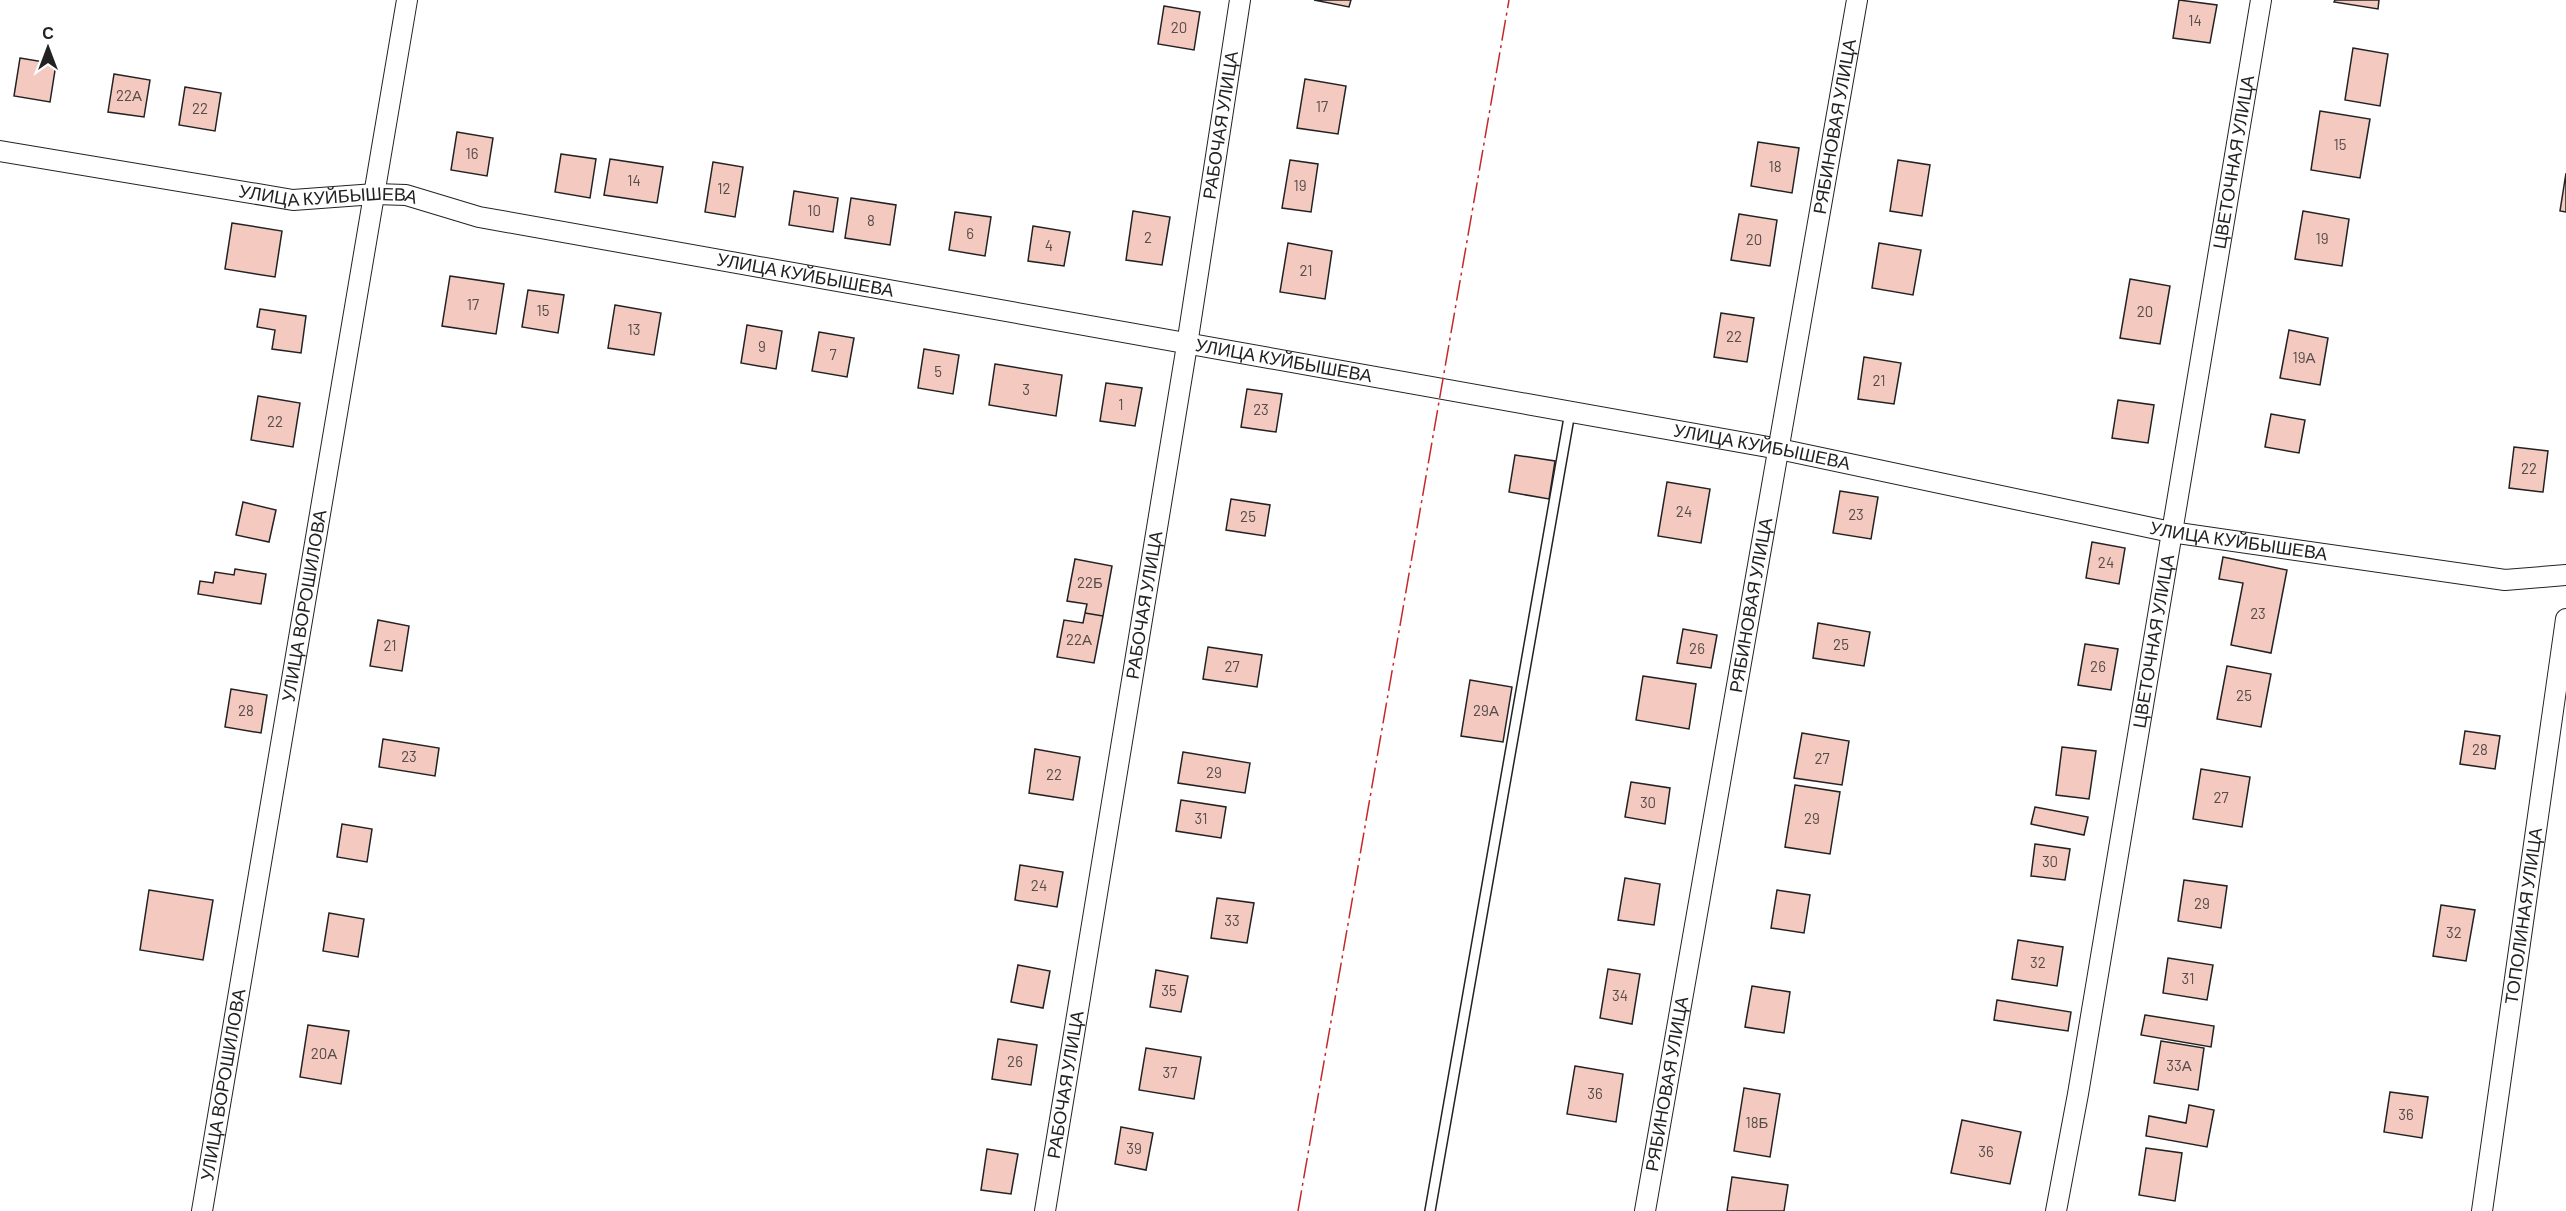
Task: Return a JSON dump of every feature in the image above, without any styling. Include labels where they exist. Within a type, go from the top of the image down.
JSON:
[{"type":"street","name":"УЛИЦА ВОРОШИЛОВА","points":[[202,1211],[211,1146],[407,0]]},
{"type":"street","name":"РАБОЧАЯ УЛИЦА","points":[[1045,1211],[1187,345],[1240,0]]},
{"type":"street","name":"РЯБИНОВАЯ УЛИЦА","points":[[1645,1211],[1857,0]]},
{"type":"street","name":"ЦВЕТОЧНАЯ УЛИЦА","points":[[2056,1211],[2078,1094],[2261,0]]},
{"type":"street","name":"УЛИЦА КУЙБЫШЕВА","points":[[0,151],[293,200],[375,194],[406,195],[491,220],[1779,449],[2171,532],[2505,580],[2566,574]]},
{"type":"street","name":"ТОПОЛИНАЯ УЛИЦА","points":[[2482,1211],[2566,619]]},
{"type":"lane","points":[[1430,1211],[1570,412]]},
{"type":"building","points":[[1314,0],[1351,0],[1349,7]]},
{"type":"building","points":[[2179,0],[2217,5],[2210,43],[2173,38]]},
{"type":"building","points":[[2335,0],[2379,0],[2378,9],[2334,2]]},
{"type":"building","points":[[1164,6],[1200,12],[1194,50],[1158,44]]},
{"type":"building","points":[[2353,48],[2388,54],[2380,106],[2345,100]]},
{"type":"building","points":[[20,58],[56,64],[50,102],[14,96]]},
{"type":"building","points":[[114,74],[150,80],[144,117],[108,112]]},
{"type":"building","points":[[1305,79],[1346,86],[1338,134],[1297,128]]},
{"type":"building","points":[[185,87],[221,93],[215,131],[179,125]]},
{"type":"building","points":[[2320,111],[2370,119],[2360,178],[2311,170]]},
{"type":"building","points":[[457,132],[493,138],[487,176],[451,170]]},
{"type":"building","points":[[1758,142],[1799,148],[1792,193],[1751,186]]},
{"type":"building","points":[[561,154],[596,159],[590,198],[555,192]]},
{"type":"building","points":[[610,159],[663,167],[657,203],[604,195]]},
{"type":"building","points":[[1290,160],[1318,164],[1311,212],[1282,208]]},
{"type":"building","points":[[1898,160],[1930,165],[1922,216],[1890,211]]},
{"type":"building","points":[[713,162],[743,167],[735,217],[705,212]]},
{"type":"building","points":[[2566,173],[2566,212],[2560,211]]},
{"type":"building","points":[[794,191],[838,198],[833,232],[789,225]]},
{"type":"building","points":[[851,198],[896,205],[890,245],[845,238]]},
{"type":"building","points":[[1133,211],[1170,217],[1162,265],[1126,260]]},
{"type":"building","points":[[2303,211],[2349,219],[2342,266],[2295,259]]},
{"type":"building","points":[[955,212],[991,217],[985,256],[949,250]]},
{"type":"building","points":[[1739,214],[1777,220],[1770,266],[1731,260]]},
{"type":"building","points":[[232,223],[282,231],[275,277],[225,269]]},
{"type":"building","points":[[1033,226],[1070,232],[1064,266],[1028,261]]},
{"type":"building","points":[[1288,243],[1332,251],[1325,299],[1280,292]]},
{"type":"building","points":[[1879,243],[1921,250],[1913,295],[1872,288]]},
{"type":"building","points":[[450,276],[504,284],[496,334],[442,326]]},
{"type":"building","points":[[2130,279],[2170,286],[2160,344],[2120,338]]},
{"type":"building","points":[[528,290],[564,295],[558,333],[522,327]]},
{"type":"building","points":[[615,305],[661,313],[654,355],[608,348]]},
{"type":"building","points":[[260,309],[306,316],[301,353],[272,349],[275,330],[257,327]]},
{"type":"building","points":[[1721,313],[1754,318],[1747,362],[1714,357]]},
{"type":"building","points":[[747,325],[782,331],[776,369],[741,363]]},
{"type":"building","points":[[2289,330],[2328,338],[2320,385],[2280,378]]},
{"type":"building","points":[[819,332],[854,338],[847,377],[812,371]]},
{"type":"building","points":[[924,349],[959,355],[953,394],[918,388]]},
{"type":"building","points":[[1864,357],[1901,363],[1894,404],[1858,399]]},
{"type":"building","points":[[995,364],[1062,375],[1056,416],[989,405]]},
{"type":"building","points":[[1106,383],[1142,388],[1135,426],[1100,421]]},
{"type":"building","points":[[1247,389],[1282,394],[1276,432],[1241,427]]},
{"type":"building","points":[[258,396],[300,403],[293,447],[251,440]]},
{"type":"building","points":[[2118,400],[2154,405],[2148,443],[2112,438]]},
{"type":"building","points":[[2271,414],[2305,420],[2299,453],[2265,447]]},
{"type":"building","points":[[2514,447],[2548,451],[2543,492],[2509,488]]},
{"type":"building","points":[[1515,455],[1555,461],[1549,499],[1509,492]]},
{"type":"building","points":[[1667,482],[1710,489],[1701,543],[1658,536]]},
{"type":"building","points":[[1840,491],[1878,497],[1871,539],[1833,533]]},
{"type":"building","points":[[1231,499],[1270,505],[1265,536],[1226,530]]},
{"type":"building","points":[[243,502],[276,510],[269,542],[236,535]]},
{"type":"building","points":[[2092,542],[2125,548],[2119,584],[2086,578]]},
{"type":"building","points":[[2223,557],[2287,570],[2271,653],[2231,645],[2243,583],[2219,579]]},
{"type":"building","points":[[1075,559],[1112,566],[1103,616],[1085,613],[1087,604],[1067,601]]},
{"type":"building","points":[[235,569],[266,574],[261,604],[198,594],[200,581],[213,583],[215,572],[234,575]]},
{"type":"building","points":[[1085,613],[1103,616],[1094,663],[1057,657],[1064,620],[1083,623]]},
{"type":"building","points":[[378,620],[409,626],[402,671],[370,666]]},
{"type":"building","points":[[1818,623],[1870,632],[1864,666],[1813,658]]},
{"type":"building","points":[[1683,629],[1717,635],[1711,668],[1677,663]]},
{"type":"building","points":[[2085,644],[2118,649],[2111,690],[2078,685]]},
{"type":"building","points":[[1208,647],[1262,655],[1257,687],[1203,679]]},
{"type":"building","points":[[2227,666],[2271,674],[2261,727],[2217,719]]},
{"type":"building","points":[[1643,676],[1696,684],[1689,729],[1636,720]]},
{"type":"building","points":[[1470,680],[1512,687],[1503,742],[1461,736]]},
{"type":"building","points":[[231,689],[267,695],[261,733],[225,727]]},
{"type":"building","points":[[2465,731],[2500,736],[2495,769],[2460,764]]},
{"type":"building","points":[[1802,733],[1849,741],[1842,785],[1794,778]]},
{"type":"building","points":[[383,739],[439,748],[435,776],[379,767]]},
{"type":"building","points":[[2062,747],[2096,751],[2089,799],[2056,795]]},
{"type":"building","points":[[1035,749],[1080,757],[1073,800],[1029,793]]},
{"type":"building","points":[[1183,752],[1250,763],[1245,793],[1178,783]]},
{"type":"building","points":[[2201,769],[2250,777],[2242,827],[2193,819]]},
{"type":"building","points":[[1631,782],[1670,788],[1665,824],[1625,817]]},
{"type":"building","points":[[1795,785],[1840,792],[1830,854],[1785,847]]},
{"type":"building","points":[[1181,800],[1226,807],[1221,838],[1176,831]]},
{"type":"building","points":[[2035,807],[2088,817],[2084,835],[2031,824]]},
{"type":"building","points":[[342,824],[372,829],[367,862],[337,857]]},
{"type":"building","points":[[2035,844],[2070,849],[2065,880],[2031,876]]},
{"type":"building","points":[[1020,865],[1063,872],[1057,907],[1015,900]]},
{"type":"building","points":[[1625,878],[1660,884],[1654,925],[1618,920]]},
{"type":"building","points":[[2184,880],[2227,886],[2221,928],[2178,921]]},
{"type":"building","points":[[149,890],[213,900],[203,960],[140,950]]},
{"type":"building","points":[[1777,890],[1810,895],[1804,933],[1771,928]]},
{"type":"building","points":[[1217,898],[1254,903],[1247,943],[1211,938]]},
{"type":"building","points":[[2441,905],[2475,910],[2466,961],[2433,956]]},
{"type":"building","points":[[329,913],[364,919],[358,957],[323,951]]},
{"type":"building","points":[[2018,940],[2063,947],[2057,986],[2012,979]]},
{"type":"building","points":[[2168,958],[2213,965],[2207,1000],[2163,993]]},
{"type":"building","points":[[1018,965],[1050,971],[1043,1008],[1011,1002]]},
{"type":"building","points":[[1608,969],[1640,974],[1632,1024],[1600,1018]]},
{"type":"building","points":[[1156,970],[1188,976],[1181,1012],[1150,1007]]},
{"type":"building","points":[[1752,986],[1790,992],[1784,1033],[1745,1027]]},
{"type":"building","points":[[1997,1000],[2071,1012],[2068,1031],[1994,1020]]},
{"type":"building","points":[[2145,1015],[2214,1026],[2211,1047],[2141,1035]]},
{"type":"building","points":[[308,1025],[349,1031],[341,1084],[300,1077]]},
{"type":"building","points":[[998,1039],[1037,1045],[1031,1085],[992,1079]]},
{"type":"building","points":[[2161,1041],[2204,1048],[2198,1090],[2154,1083]]},
{"type":"building","points":[[1146,1048],[1201,1057],[1194,1099],[1139,1090]]},
{"type":"building","points":[[1575,1066],[1623,1074],[1616,1122],[1567,1114]]},
{"type":"building","points":[[1744,1088],[1780,1094],[1770,1157],[1734,1151]]},
{"type":"building","points":[[2390,1092],[2428,1097],[2422,1138],[2384,1132]]},
{"type":"building","points":[[2189,1105],[2214,1110],[2207,1147],[2146,1136],[2149,1116],[2186,1123]]},
{"type":"building","points":[[1962,1120],[2021,1132],[2010,1184],[1951,1173]]},
{"type":"building","points":[[1121,1127],[1153,1133],[1146,1170],[1115,1164]]},
{"type":"building","points":[[2146,1148],[2182,1153],[2175,1201],[2139,1195]]},
{"type":"building","points":[[987,1149],[1018,1154],[1011,1194],[981,1190]]},
{"type":"building","points":[[1732,1177],[1788,1185],[1784,1211],[1727,1211]]},
{"type":"power","points":[[1298,1211],[1509,0]]}]
